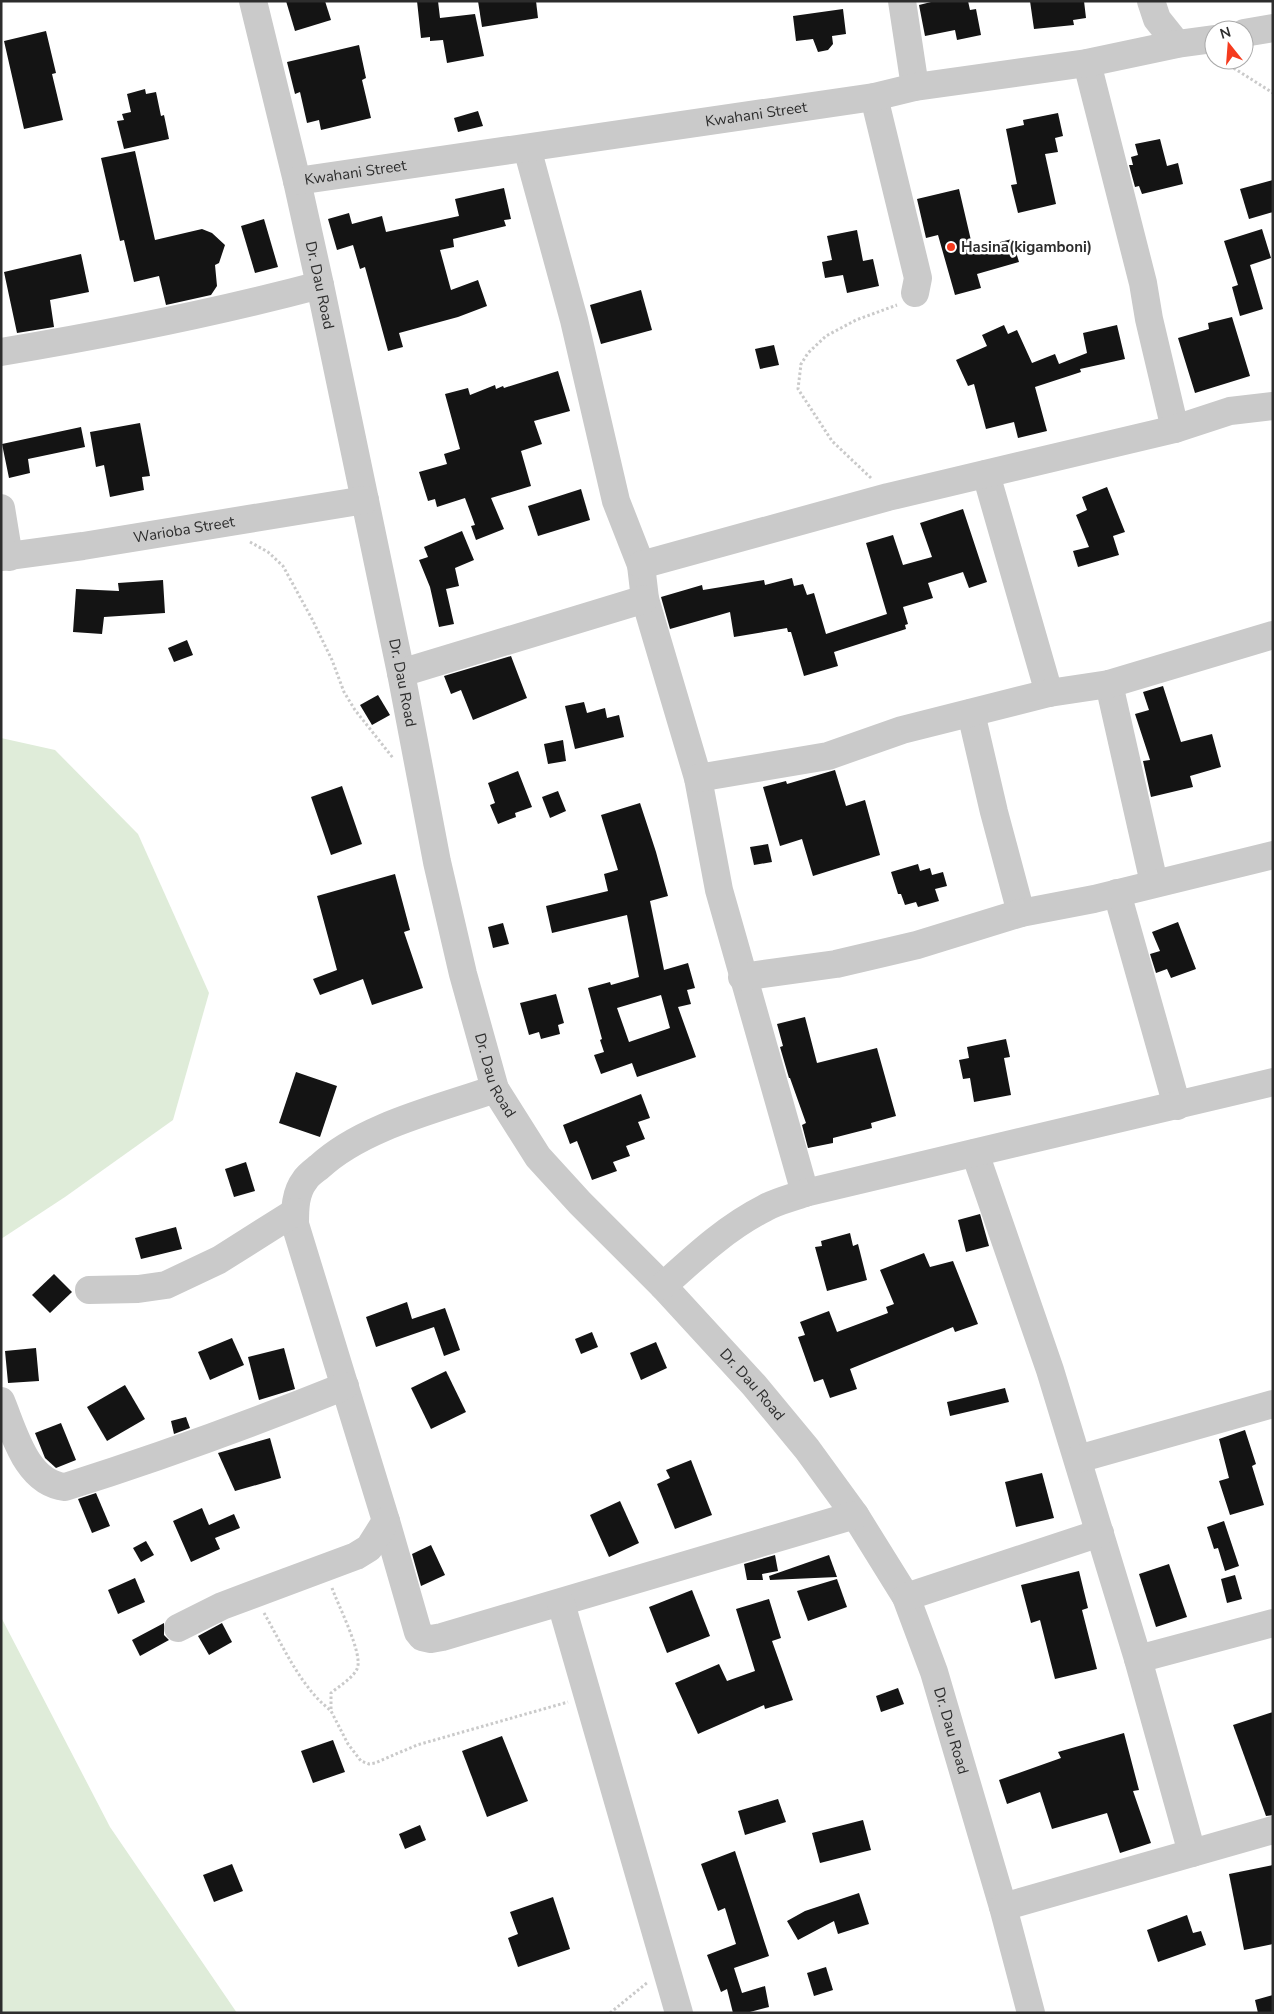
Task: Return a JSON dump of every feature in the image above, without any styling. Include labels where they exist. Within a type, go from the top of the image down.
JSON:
[{"type":"street","name":"Dr. Dau Road","points":[[253,1],[320,285],[401,673],[437,862],[463,974],[495,1089],[538,1158],[580,1203],[664,1286],[807,1449],[855,1515],[906,1597],[934,1672],[1003,1907],[1031,2013]]},
{"type":"street","points":[[902,1],[916,87]]},
{"type":"street","points":[[1151,1],[1157,19],[1177,44]]},
{"type":"street","points":[[1254,32],[1273,28]]},
{"type":"street","name":"Kwahani Street","points":[[297,181],[874,97],[916,87],[1086,63],[1177,44],[1204,40]]},
{"type":"street","points":[[1086,63],[1143,283],[1149,319],[1175,429]]},
{"type":"street","points":[[874,97],[918,278],[915,293]]},
{"type":"street","points":[[527,148],[574,320],[616,501],[641,565],[645,599],[698,778],[719,890],[742,977],[805,1193]]},
{"type":"street","points":[[1,352],[160,324],[320,285]]},
{"type":"street","points":[[641,565],[888,497],[1175,429],[1230,411],[1273,406]]},
{"type":"street","points":[[986,474],[1049,693]]},
{"type":"street","name":"Warioba Street","points":[[5,557],[365,500]]},
{"type":"street","points":[[1,508],[5,557]]},
{"type":"street","points":[[401,673],[645,599]]},
{"type":"street","points":[[698,778],[828,756],[902,730],[1049,693],[1109,684],[1273,635]]},
{"type":"street","points":[[1109,684],[1154,884]]},
{"type":"street","points":[[971,713],[994,812],[1022,913]]},
{"type":"street","points":[[742,977],[836,964],[918,945],[1022,913],[1117,894],[1273,855]]},
{"type":"street","points":[[1117,894],[1177,1106]]},
{"type":"street","points":[[664,1286],[700,1252],[739,1223],[766,1207],[805,1193],[1273,1082]]},
{"type":"street","points":[[495,1089],[382,1128],[353,1141],[328,1159],[305,1180],[294,1204],[295,1224],[418,1632],[422,1638],[442,1637],[855,1515]]},
{"type":"street","points":[[975,1153],[1050,1370],[1078,1459],[1138,1659],[1192,1854]]},
{"type":"street","points":[[89,1290],[138,1289],[166,1285],[219,1260],[295,1212]]},
{"type":"street","points":[[1,1401],[19,1444],[33,1469],[47,1482],[65,1487],[209,1439],[345,1386]]},
{"type":"street","points":[[1078,1459],[1273,1404]]},
{"type":"street","points":[[178,1628],[222,1606],[356,1556],[369,1548],[386,1522]]},
{"type":"street","points":[[906,1597],[1100,1533]]},
{"type":"street","points":[[561,1603],[679,2013]]},
{"type":"street","points":[[1138,1659],[1273,1623]]},
{"type":"street","points":[[1003,1907],[1273,1830]]},
{"type":"path","points":[[1237,70],[1273,93]]},
{"type":"path","points":[[888,497],[860,466],[832,441],[820,423],[798,389],[801,364],[808,353],[826,336],[856,320],[893,307],[915,293]]},
{"type":"path","points":[[220,523],[268,552],[282,566],[312,619],[332,660],[344,692],[355,710],[395,761]]},
{"type":"path","points":[[330,1567],[332,1590],[344,1616],[359,1661],[358,1668],[351,1676],[331,1693],[330,1711]]},
{"type":"path","points":[[252,1594],[308,1689],[330,1711],[348,1744],[361,1761],[369,1764],[426,1743],[588,1697]]},
{"type":"path","points":[[610,2013],[666,1967]]},
{"type":"green space","points":[[1,738],[55,750],[138,834],[209,993],[173,1120],[65,1197],[1,1239]]},
{"type":"green space","points":[[1,1617],[110,1827],[237,2013],[1,2013]]},
{"type":"building","points":[[286,1],[325,1],[331,20],[295,31]]},
{"type":"building","points":[[417,1],[438,1],[440,18],[475,14],[484,56],[447,63],[443,40],[430,41],[430,37],[421,38]]},
{"type":"building","points":[[478,1],[536,1],[538,18],[482,27]]},
{"type":"building","points":[[935,1],[968,1],[970,10],[976,9],[981,35],[957,40],[955,30],[925,36],[919,5]]},
{"type":"building","points":[[1030,1],[1084,1],[1086,18],[1073,20],[1074,25],[1034,29]]},
{"type":"building","points":[[843,9],[846,34],[832,36],[833,44],[828,50],[818,52],[813,39],[796,41],[793,16]]},
{"type":"building","points":[[46,31],[56,73],[52,74],[63,120],[24,129],[4,41]]},
{"type":"building","points":[[359,45],[366,78],[362,80],[371,118],[321,130],[319,120],[307,123],[300,92],[295,94],[287,62]]},
{"type":"building","points":[[145,89],[146,94],[156,92],[161,116],[164,115],[169,139],[124,149],[117,121],[124,120],[122,114],[131,112],[127,94]]},
{"type":"building","points":[[478,111],[483,126],[458,132],[454,118]]},
{"type":"building","points":[[1058,113],[1063,136],[1055,138],[1058,152],[1045,154],[1056,204],[1018,213],[1011,185],[1017,184],[1006,129],[1024,125],[1023,120]]},
{"type":"building","points":[[1160,139],[1167,166],[1178,163],[1183,184],[1142,194],[1139,186],[1135,187],[1129,165],[1133,165],[1131,157],[1138,155],[1135,144]]},
{"type":"building","points":[[135,151],[155,240],[202,229],[212,233],[225,245],[219,263],[215,265],[217,286],[211,295],[166,305],[159,276],[134,282],[124,240],[120,241],[101,158]]},
{"type":"building","points":[[1273,180],[1273,212],[1249,219],[1240,189]]},
{"type":"building","points":[[504,188],[511,219],[504,220],[506,226],[453,239],[454,247],[440,250],[451,290],[478,280],[487,306],[458,317],[399,333],[403,347],[388,351],[365,267],[360,269],[353,245],[337,250],[328,219],[349,213],[352,224],[382,216],[386,232],[459,216],[455,199]]},
{"type":"building","points":[[959,189],[973,249],[1012,239],[1019,262],[977,274],[981,288],[955,295],[938,235],[926,238],[917,199]]},
{"type":"building","points":[[264,219],[278,267],[255,273],[241,226]]},
{"type":"building","points":[[1262,229],[1271,258],[1250,265],[1263,309],[1240,316],[1232,287],[1238,285],[1224,241]]},
{"type":"building","points":[[857,230],[863,261],[873,259],[879,286],[847,293],[843,275],[825,278],[822,262],[832,260],[827,236]]},
{"type":"building","points":[[81,254],[89,292],[50,300],[54,327],[17,333],[4,272]]},
{"type":"building","points":[[641,290],[652,330],[601,344],[590,305]]},
{"type":"building","points":[[1232,317],[1250,376],[1195,393],[1178,338],[1209,329],[1208,323]]},
{"type":"building","points":[[1004,325],[1008,334],[1017,330],[1032,363],[1055,354],[1059,364],[1087,353],[1083,333],[1117,325],[1125,359],[1080,369],[1081,372],[1035,387],[1047,431],[1018,438],[1014,422],[986,429],[974,384],[968,386],[956,360],[987,346],[982,335]]},
{"type":"building","points":[[774,345],[779,365],[760,369],[755,349]]},
{"type":"building","points":[[558,371],[570,411],[534,421],[542,444],[521,451],[531,486],[491,498],[504,529],[476,540],[471,526],[475,525],[465,498],[437,507],[435,499],[428,501],[419,472],[447,464],[444,454],[460,449],[445,394],[468,388],[470,395],[495,385],[496,389],[503,386],[504,388]]},
{"type":"building","points":[[140,423],[150,476],[142,477],[144,490],[110,497],[104,465],[96,467],[90,432]]},
{"type":"building","points":[[81,427],[85,447],[28,459],[30,473],[9,478],[2,444]]},
{"type":"building","points":[[1107,487],[1125,532],[1113,536],[1119,555],[1078,567],[1073,551],[1089,547],[1076,515],[1087,510],[1082,497]]},
{"type":"building","points":[[581,489],[590,520],[538,536],[528,506]]},
{"type":"building","points":[[963,509],[987,582],[969,588],[963,572],[928,583],[933,598],[903,607],[908,624],[905,625],[906,629],[834,652],[838,666],[804,676],[791,632],[788,632],[787,628],[734,637],[730,612],[670,629],[661,597],[702,585],[703,590],[764,580],[765,585],[792,578],[794,586],[803,584],[807,595],[814,593],[826,634],[887,614],[866,543],[893,535],[903,565],[932,557],[920,523]]},
{"type":"building","points":[[462,531],[474,560],[455,568],[459,586],[446,589],[454,624],[439,627],[430,587],[419,560],[428,557],[424,547]]},
{"type":"building","points":[[163,580],[165,613],[104,617],[102,634],[73,632],[76,589],[119,591],[118,583]]},
{"type":"building","points":[[187,640],[193,655],[174,662],[168,648]]},
{"type":"building","points":[[511,656],[527,698],[473,720],[461,690],[451,694],[444,676]]},
{"type":"building","points":[[1163,686],[1181,742],[1212,734],[1221,767],[1190,776],[1193,787],[1151,797],[1143,761],[1150,760],[1135,714],[1149,710],[1143,692]]},
{"type":"building","points":[[378,695],[390,715],[372,725],[360,705]]},
{"type":"building","points":[[584,702],[587,713],[605,708],[607,718],[619,715],[624,737],[575,749],[565,706]]},
{"type":"building","points":[[563,740],[566,761],[548,764],[544,744]]},
{"type":"building","points":[[835,770],[846,806],[865,800],[880,855],[813,876],[802,839],[780,846],[763,787],[786,781],[787,784]]},
{"type":"building","points":[[518,771],[532,807],[515,813],[516,817],[498,824],[490,805],[495,803],[488,783]]},
{"type":"building","points":[[342,786],[362,844],[331,855],[311,797]]},
{"type":"building","points":[[558,791],[566,811],[550,818],[542,797]]},
{"type":"building","points":[[640,803],[668,896],[650,901],[664,970],[688,963],[695,988],[687,990],[691,1004],[678,1007],[696,1057],[637,1077],[632,1063],[601,1074],[594,1055],[604,1052],[588,988],[610,982],[611,985],[639,977],[627,915],[552,933],[546,906],[608,891],[604,874],[618,870],[601,815]],"holes":[[[661,995],[670,1028],[629,1042],[617,1008]]]},
{"type":"building","points":[[768,844],[772,862],[754,865],[750,847]]},
{"type":"building","points":[[918,864],[920,871],[930,868],[932,875],[943,872],[947,886],[935,889],[939,901],[918,907],[916,902],[905,905],[901,894],[898,894],[891,872]]},
{"type":"building","points":[[395,874],[410,930],[404,932],[423,988],[372,1005],[363,979],[320,995],[313,979],[337,970],[317,896]]},
{"type":"building","points":[[1178,922],[1196,969],[1171,978],[1167,969],[1156,973],[1150,954],[1160,951],[1152,932]]},
{"type":"building","points":[[503,923],[509,944],[493,948],[488,927]]},
{"type":"building","points":[[556,994],[564,1023],[558,1025],[560,1034],[541,1039],[539,1032],[529,1035],[520,1003]]},
{"type":"building","points":[[805,1017],[817,1063],[877,1048],[896,1116],[871,1123],[872,1128],[833,1138],[833,1143],[808,1148],[802,1125],[806,1123],[789,1078],[780,1047],[783,1046],[777,1024]]},
{"type":"building","points":[[1006,1039],[1010,1057],[1004,1058],[1011,1095],[974,1102],[970,1078],[963,1079],[959,1060],[969,1058],[967,1047]]},
{"type":"building","points":[[296,1072],[337,1086],[320,1137],[279,1123]]},
{"type":"building","points":[[641,1094],[650,1118],[638,1122],[645,1139],[626,1146],[630,1156],[613,1162],[617,1171],[592,1180],[577,1141],[570,1144],[563,1125]]},
{"type":"building","points":[[246,1162],[255,1191],[234,1197],[225,1169]]},
{"type":"building","points":[[980,1214],[989,1246],[966,1252],[958,1220]]},
{"type":"building","points":[[176,1227],[182,1249],[141,1259],[135,1238]]},
{"type":"building","points":[[850,1233],[853,1246],[858,1244],[867,1280],[827,1291],[815,1247],[822,1246],[821,1241]]},
{"type":"building","points":[[924,1253],[930,1267],[953,1261],[978,1324],[955,1332],[953,1327],[850,1369],[857,1389],[830,1398],[823,1379],[814,1382],[798,1337],[805,1335],[800,1322],[829,1311],[837,1332],[888,1313],[886,1307],[894,1304],[880,1270]]},
{"type":"building","points":[[54,1274],[72,1292],[50,1313],[32,1295]]},
{"type":"building","points":[[407,1302],[412,1319],[445,1308],[460,1350],[444,1356],[434,1327],[376,1347],[366,1317]]},
{"type":"building","points":[[592,1332],[598,1347],[581,1354],[575,1339]]},
{"type":"building","points":[[232,1338],[244,1365],[210,1380],[198,1352]]},
{"type":"building","points":[[656,1342],[667,1368],[641,1380],[630,1353]]},
{"type":"building","points":[[36,1348],[39,1381],[8,1383],[5,1351]]},
{"type":"building","points":[[284,1348],[295,1389],[259,1400],[248,1357]]},
{"type":"building","points":[[446,1371],[466,1412],[431,1429],[411,1388]]},
{"type":"building","points":[[125,1385],[145,1419],[107,1441],[87,1407]]},
{"type":"building","points":[[1005,1388],[1009,1402],[950,1416],[947,1402]]},
{"type":"building","points":[[186,1417],[190,1428],[174,1434],[171,1421]]},
{"type":"building","points":[[61,1423],[76,1460],[56,1468],[45,1458],[35,1433]]},
{"type":"building","points":[[1245,1430],[1256,1464],[1252,1466],[1264,1505],[1230,1515],[1219,1481],[1229,1478],[1219,1439]]},
{"type":"building","points":[[270,1438],[281,1478],[235,1491],[218,1453]]},
{"type":"building","points":[[691,1460],[712,1515],[675,1529],[657,1484],[670,1478],[666,1470]]},
{"type":"building","points":[[1042,1473],[1054,1518],[1016,1527],[1005,1482]]},
{"type":"building","points":[[96,1493],[110,1526],[92,1533],[78,1499]]},
{"type":"building","points":[[620,1501],[639,1543],[609,1557],[590,1515]]},
{"type":"building","points":[[202,1508],[209,1525],[234,1514],[240,1528],[215,1538],[220,1549],[191,1562],[173,1521]]},
{"type":"building","points":[[1224,1521],[1239,1566],[1225,1571],[1218,1548],[1214,1549],[1207,1527]]},
{"type":"building","points":[[146,1541],[154,1555],[141,1562],[133,1548]]},
{"type":"building","points":[[431,1545],[445,1575],[421,1586],[412,1554]]},
{"type":"building","points":[[775,1555],[778,1571],[762,1574],[763,1580],[747,1580],[744,1564]]},
{"type":"building","points":[[829,1555],[837,1577],[770,1580],[769,1576]]},
{"type":"building","points":[[1169,1564],[1187,1617],[1156,1627],[1139,1574]]},
{"type":"building","points":[[1079,1571],[1088,1608],[1082,1610],[1097,1669],[1055,1679],[1040,1620],[1031,1623],[1021,1585]]},
{"type":"building","points":[[1235,1575],[1242,1599],[1227,1603],[1221,1579]]},
{"type":"building","points":[[135,1578],[145,1602],[118,1614],[108,1590]]},
{"type":"building","points":[[837,1579],[847,1607],[808,1621],[797,1591]]},
{"type":"building","points":[[692,1590],[710,1636],[667,1653],[649,1607]]},
{"type":"building","points":[[769,1599],[781,1638],[772,1641],[793,1700],[765,1709],[764,1705],[698,1734],[675,1683],[719,1664],[727,1681],[755,1671],[736,1609]]},
{"type":"building","points":[[164,1623],[164,1635],[169,1640],[140,1656],[132,1640]]},
{"type":"building","points":[[222,1623],[232,1642],[209,1655],[198,1636]]},
{"type":"building","points":[[898,1688],[904,1704],[881,1712],[876,1696]]},
{"type":"building","points":[[1273,1712],[1273,1815],[1266,1816],[1233,1725]]},
{"type":"building","points":[[1124,1733],[1139,1790],[1133,1791],[1151,1843],[1120,1853],[1107,1813],[1052,1829],[1040,1792],[1007,1804],[999,1780],[1061,1758],[1058,1752]]},
{"type":"building","points":[[502,1736],[528,1801],[487,1817],[462,1751]]},
{"type":"building","points":[[333,1740],[345,1772],[313,1783],[301,1751]]},
{"type":"building","points":[[778,1799],[786,1822],[745,1835],[738,1811]]},
{"type":"building","points":[[863,1820],[871,1850],[820,1863],[812,1833]]},
{"type":"building","points":[[420,1825],[426,1840],[405,1849],[399,1834]]},
{"type":"building","points":[[735,1851],[769,1956],[734,1968],[742,1993],[765,1986],[769,2007],[746,2013],[733,2013],[727,1989],[721,1992],[707,1955],[736,1944],[725,1908],[718,1911],[701,1864]]},
{"type":"building","points":[[232,1864],[243,1891],[214,1902],[203,1875]]},
{"type":"building","points":[[1273,1865],[1273,1944],[1244,1950],[1229,1874]]},
{"type":"building","points":[[859,1893],[869,1924],[838,1934],[834,1921],[798,1940],[787,1921],[805,1911]]},
{"type":"building","points":[[553,1897],[570,1949],[518,1967],[508,1938],[518,1934],[510,1912]]},
{"type":"building","points":[[1187,1915],[1193,1933],[1201,1931],[1206,1945],[1158,1962],[1147,1930]]},
{"type":"building","points":[[826,1967],[833,1990],[814,1996],[807,1973]]},
{"type":"building","points":[[1273,1995],[1273,2013],[1258,2013],[1255,2000]]},
{"type":"place","name":"Hasina(kigamboni)","points":[[951,247]]}]
